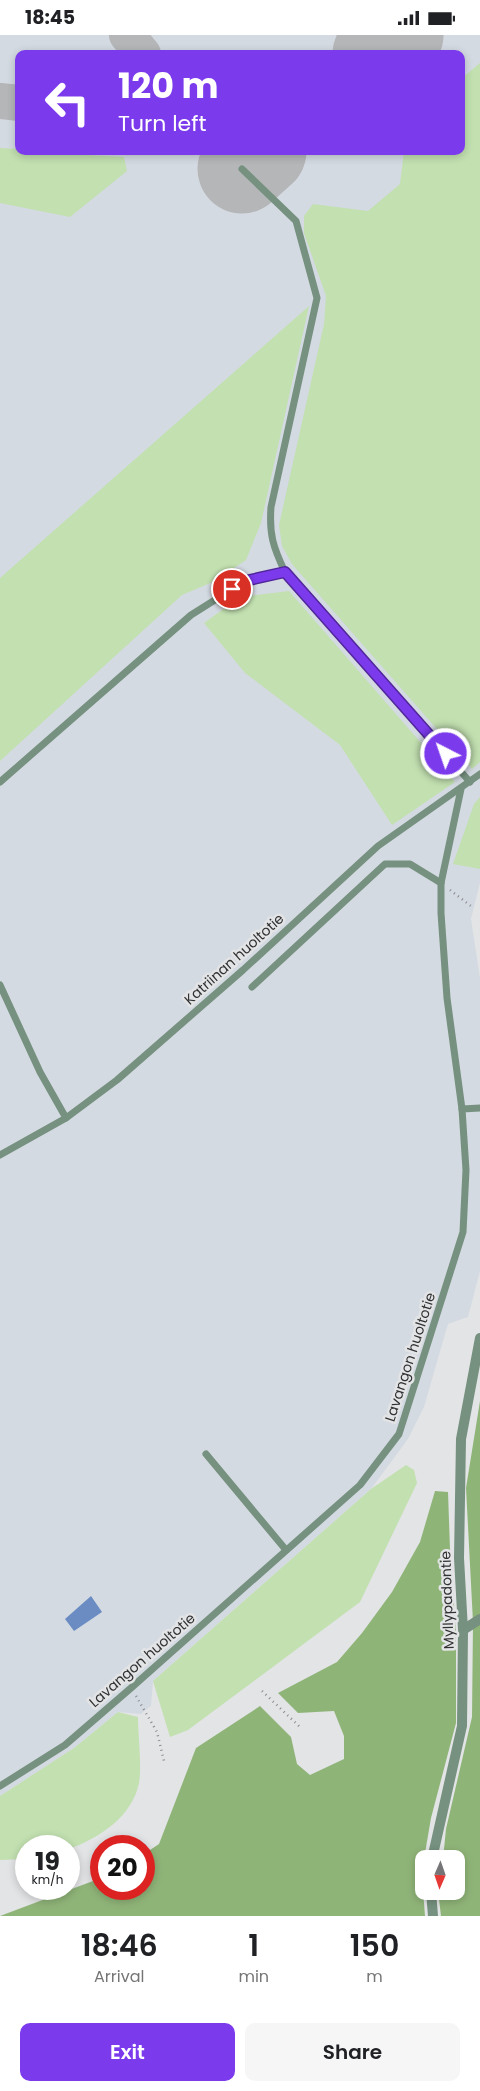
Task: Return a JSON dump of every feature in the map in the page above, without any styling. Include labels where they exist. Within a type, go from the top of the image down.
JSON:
[{"type":"street","name":"Myllypadontie","points":[[434,1850],[462,1726],[464,1630],[458,1558],[461,1439],[480,1338]]},
{"type":"street","points":[[464,1630],[480,1619]]},
{"type":"street","points":[[432,1900],[433,1916]]},
{"type":"lane","points":[[242,169],[296,221],[317,298],[271,507],[270,527],[273,545],[285,572],[470,782]]},
{"type":"lane","points":[[0,783],[191,615],[245,581],[285,572]]},
{"type":"lane","name":"Katriinan huoltotie","points":[[0,1155],[66,1119],[117,1080],[243,970],[378,846],[480,774]]},
{"type":"lane","name":"Lavangon huoltotie","points":[[0,1786],[65,1745],[131,1688],[360,1485],[399,1434],[463,1232],[466,1170],[462,1109],[447,998],[441,883],[461,789]]},
{"type":"lane","points":[[252,987],[384,864],[410,864],[441,883]]},
{"type":"lane","points":[[0,985],[40,1072],[66,1119]]},
{"type":"lane","points":[[462,1109],[480,1107]]},
{"type":"lane","points":[[206,1454],[286,1550]]},
{"type":"path","points":[[441,883],[471,906]]},
{"type":"path","points":[[131,1688],[157,1732],[164,1761]]},
{"type":"path","points":[[262,1691],[301,1729]]},
{"type":"shaded area","points":[[0,35],[480,35],[480,883],[471,919],[480,978],[480,1271],[468,1317],[448,1324],[424,1407],[408,1439],[371,1489],[153,1681],[151,1706],[141,1714],[118,1712],[74,1748],[0,1796]]},
{"type":"green space","points":[[480,63],[480,762],[472,769],[292,564],[282,546],[279,525],[324,324],[326,296],[304,233],[304,216],[313,204],[368,211],[400,184],[404,155],[465,155],[465,76]]},
{"type":"green space","points":[[0,148],[15,149],[15,155],[124,157],[127,171],[70,217],[0,203]]},
{"type":"green space","points":[[309,306],[261,523],[246,560],[215,581],[182,595],[0,761],[0,578]]},
{"type":"green space","points":[[289,591],[455,782],[392,825],[340,745],[245,673],[204,623],[240,597]]},
{"type":"green space","points":[[480,797],[480,869],[453,864],[474,804]]},
{"type":"green space","points":[[480,1401],[480,1916],[441,1916],[439,1900],[465,1900],[465,1850],[444,1850],[446,1829],[472,1717],[473,1622],[466,1488]]},
{"type":"green space","points":[[406,1465],[414,1470],[417,1483],[360,1602],[188,1730],[170,1737],[153,1681],[371,1489]]},
{"type":"green space","points":[[435,1491],[448,1492],[456,1632],[456,1723],[431,1818],[426,1850],[415,1850],[415,1900],[424,1900],[425,1916],[0,1916],[43,1900],[80,1900],[80,1886],[90,1882],[90,1900],[155,1900],[155,1847],[159,1844],[196,1748],[260,1706],[291,1737],[297,1764],[310,1775],[344,1759],[344,1736],[334,1711],[298,1713],[278,1693],[337,1662],[362,1633],[392,1592],[420,1542]]},
{"type":"green space","points":[[118,1712],[138,1717],[140,1776],[135,1795],[129,1806],[113,1825],[98,1835],[90,1835],[90,1840],[80,1844],[80,1835],[15,1835],[15,1859],[0,1860],[0,1796],[74,1748]]},
{"type":"water","points":[[91,1596],[102,1612],[74,1631],[65,1619]]},
{"type":"taxiway","points":[[127,35],[140,50]]},
{"type":"taxiway","points":[[0,101],[15,103]]},
{"type":"taxiway","points":[[230,155],[242,169]]},
{"type":"runway","points":[[382,50],[399,35]]},
{"type":"runway","points":[[242,169],[258,155]]},
{"type":"route","points":[[232,589],[245,581],[285,572],[446,754]]}]
